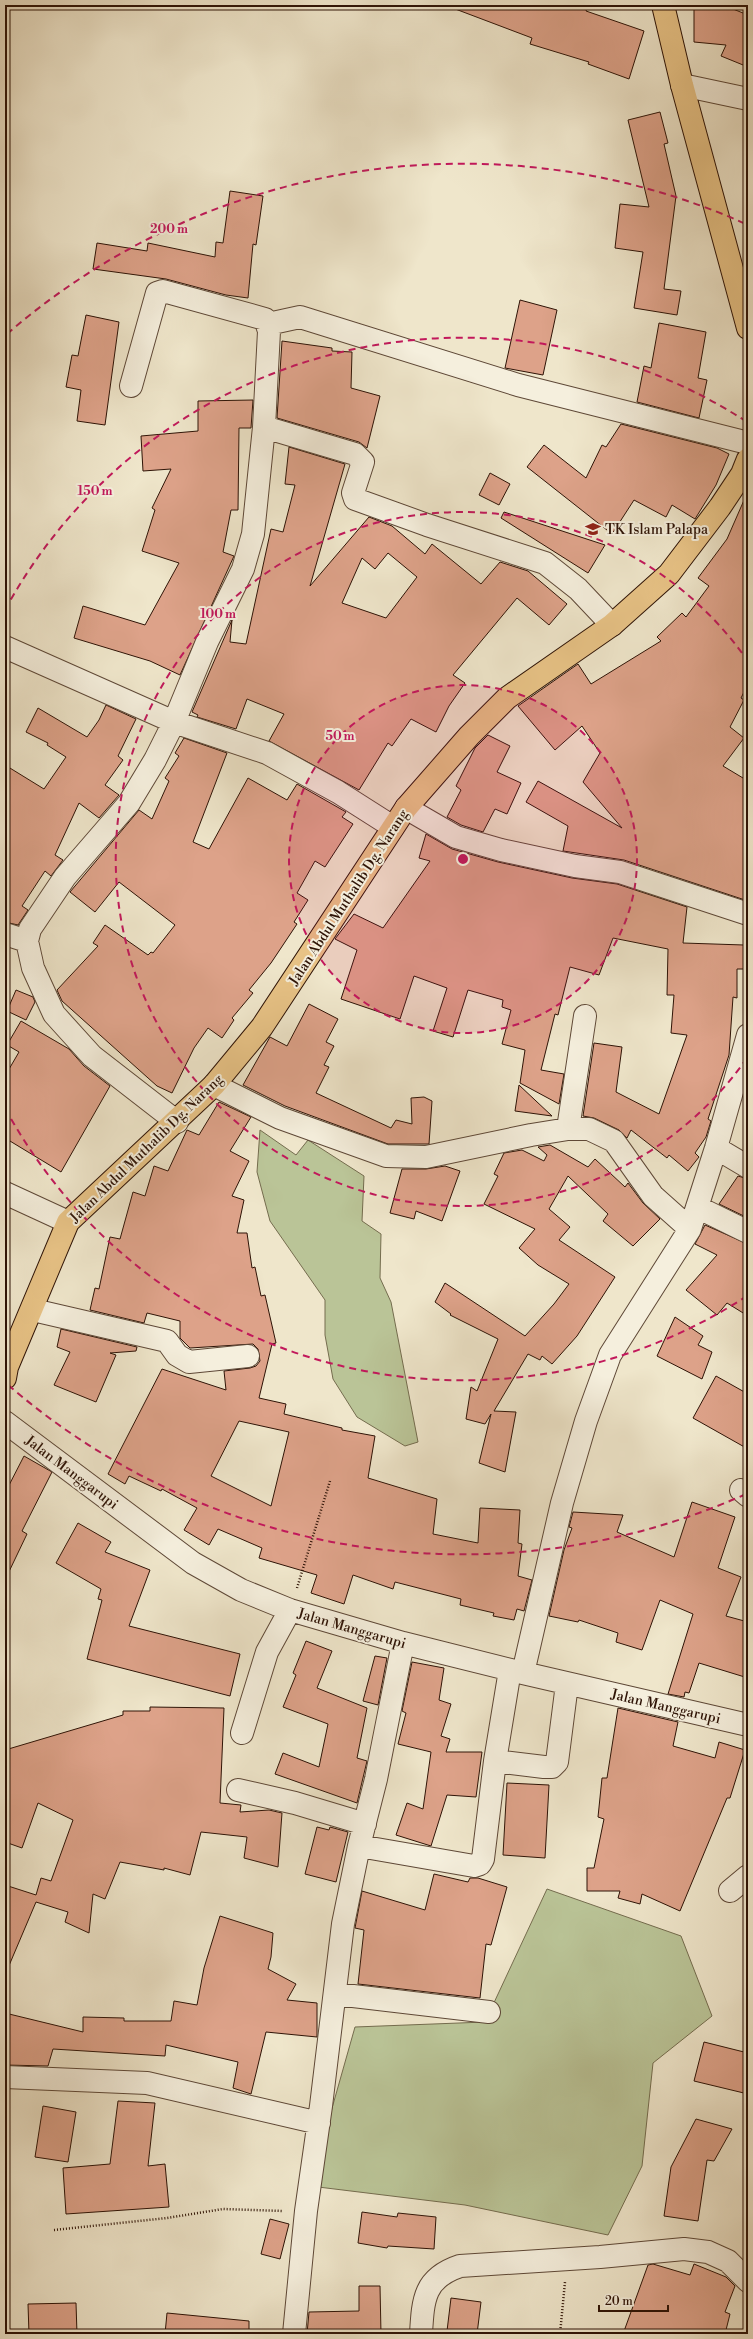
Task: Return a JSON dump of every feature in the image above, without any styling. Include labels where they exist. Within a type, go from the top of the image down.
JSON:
[{"type":"main road","points":[[663,5],[682,85],[748,328]]},
{"type":"main road","name":"Jalan Abdul Muthalib Dg. Narang","points":[[6,1371],[33,1310],[68,1222],[177,1122],[214,1085],[262,1027],[406,808],[469,736],[508,698],[612,625],[669,574],[720,507],[742,474],[748,459]]},
{"type":"street","points":[[682,85],[748,99]]},
{"type":"street","points":[[131,386],[157,293],[163,292],[265,319],[268,324],[269,331],[264,427],[253,534],[243,569],[207,642],[174,722],[156,760],[129,803],[65,877],[30,929],[27,941],[33,968],[54,1014],[92,1056],[177,1122]]},
{"type":"street","points":[[268,324],[300,316],[518,385],[748,443]]},
{"type":"street","points":[[264,427],[355,454],[363,462],[353,493],[355,498],[428,525],[545,563],[578,589],[612,625]]},
{"type":"street","points":[[5,647],[174,722],[267,753],[338,792],[393,827]]},
{"type":"street","points":[[406,808],[456,837],[501,850],[575,866],[620,872],[748,914]]},
{"type":"street","points":[[5,934],[27,941]]},
{"type":"street","points":[[568,1129],[585,1016]]},
{"type":"street","points":[[359,1846],[474,1866],[480,1864],[483,1859],[495,1761],[562,1502],[586,1421],[610,1355],[690,1229],[716,1148],[748,1035]]},
{"type":"street","points":[[214,1085],[280,1118],[386,1156],[426,1157],[568,1129],[589,1129],[614,1141],[654,1196],[690,1229]]},
{"type":"street","points":[[716,1148],[748,1167]]},
{"type":"street","points":[[5,1193],[68,1222]]},
{"type":"street","points":[[697,1208],[748,1232]]},
{"type":"street","points":[[33,1310],[167,1341],[177,1355],[189,1362],[248,1356]]},
{"type":"street","name":"Jalan Manggarupi","points":[[5,1422],[193,1563],[241,1590],[290,1610],[403,1643],[517,1672],[748,1725]]},
{"type":"street","points":[[242,1733],[267,1652],[290,1610]]},
{"type":"street","points":[[294,2334],[306,2211],[336,1994],[343,1924],[359,1846],[376,1779],[403,1643]]},
{"type":"street","points":[[495,1761],[544,1767],[552,1767],[557,1762],[567,1684]]},
{"type":"street","points":[[238,1790],[295,1803],[365,1824]]},
{"type":"street","points":[[730,1891],[748,1876]]},
{"type":"street","points":[[336,1994],[488,2012]]},
{"type":"street","points":[[5,2077],[147,2083],[319,2123]]},
{"type":"street","points":[[422,2334],[422,2315],[429,2286],[444,2271],[460,2266],[600,2257],[684,2249],[708,2252],[728,2261],[748,2280]]},
{"type":"path","points":[[290,1610],[330,1481]]},
{"type":"path","points":[[54,2230],[167,2218],[223,2209],[306,2211]]},
{"type":"path","points":[[560,2334],[568,2258]]},
{"type":"green space","points":[[260,1130],[296,1155],[308,1140],[364,1176],[362,1221],[381,1234],[380,1278],[391,1302],[418,1442],[405,1446],[357,1417],[333,1379],[325,1335],[325,1300],[270,1221],[257,1172]]},
{"type":"green space","points":[[547,1889],[681,1936],[712,2016],[653,2063],[642,2166],[608,2235],[465,2205],[310,2186],[355,2027],[485,2022]]},
{"type":"building","points":[[451,5],[588,5],[586,11],[644,31],[629,79],[588,64],[589,62],[530,44],[532,38],[450,7]]},
{"type":"building","points":[[694,5],[723,5],[748,15],[748,67],[721,56],[726,45],[694,42]]},
{"type":"building","points":[[660,112],[668,143],[664,144],[676,196],[664,289],[681,291],[677,315],[634,308],[643,252],[615,248],[620,204],[649,207],[628,120]]},
{"type":"building","points":[[230,191],[263,196],[256,245],[253,244],[248,298],[226,295],[166,279],[93,269],[97,243],[147,251],[148,243],[215,257],[216,242],[223,243]]},
{"type":"building","points":[[520,300],[557,310],[543,375],[505,368]]},
{"type":"building","points":[[86,315],[119,322],[105,425],[77,421],[81,390],[66,387],[72,355],[78,356]]},
{"type":"building","points":[[659,323],[706,332],[698,378],[707,380],[699,418],[637,402],[644,366],[651,368]]},
{"type":"building","points":[[282,341],[332,348],[332,351],[352,352],[351,388],[380,396],[367,448],[359,442],[277,418]]},
{"type":"building","points":[[253,400],[251,428],[239,428],[238,510],[231,510],[223,552],[234,556],[180,675],[150,661],[74,638],[83,606],[145,625],[179,563],[142,551],[155,510],[152,508],[171,469],[143,471],[141,436],[198,431],[198,401]]},
{"type":"building","points":[[621,424],[717,448],[729,454],[716,485],[695,519],[672,505],[666,517],[634,500],[612,534],[527,467],[544,445],[586,478],[602,445],[606,447]]},
{"type":"building","points":[[289,447],[345,464],[310,586],[369,517],[392,526],[425,554],[432,544],[481,584],[500,562],[528,571],[567,604],[549,625],[517,598],[453,675],[465,683],[449,706],[436,732],[411,719],[392,746],[388,743],[359,790],[269,741],[284,714],[247,699],[236,729],[197,717],[198,715],[192,712],[232,620],[230,642],[246,644],[271,529],[283,532],[295,485],[285,484]],"holes":[[[388,553],[417,577],[386,618],[342,603],[362,558],[375,569]]]},
{"type":"building","points":[[490,473],[510,484],[499,505],[479,495]]},
{"type":"building","points":[[748,491],[748,684],[741,698],[744,700],[730,727],[744,738],[723,766],[748,781],[748,901],[624,860],[563,851],[568,826],[526,802],[538,781],[622,828],[583,782],[600,753],[582,726],[555,750],[518,706],[578,664],[591,684],[661,641],[657,637],[682,613],[686,617],[709,586],[698,578],[727,539]]},
{"type":"building","points":[[504,512],[605,545],[588,573],[501,518]]},
{"type":"building","points":[[106,705],[136,719],[118,756],[123,760],[105,785],[119,795],[99,818],[79,803],[55,855],[63,860],[51,876],[45,871],[22,906],[28,910],[18,925],[5,922],[5,765],[44,789],[66,757],[47,745],[48,743],[26,732],[38,708],[87,737],[99,720]]},
{"type":"building","points":[[488,735],[510,746],[497,772],[521,783],[507,814],[495,809],[483,832],[461,825],[447,817],[461,790],[456,786],[475,748]]},
{"type":"building","points":[[184,738],[227,753],[193,842],[209,849],[248,778],[287,800],[297,784],[346,812],[342,817],[353,824],[325,867],[315,861],[297,893],[308,900],[294,922],[297,924],[271,963],[249,990],[253,993],[232,1018],[234,1020],[222,1038],[208,1028],[194,1048],[172,1093],[157,1086],[62,1001],[57,990],[98,946],[93,943],[105,925],[148,955],[151,952],[153,953],[175,925],[119,882],[95,912],[70,892],[139,810],[152,819],[169,781],[165,778],[179,756],[175,753]]},
{"type":"building","points":[[426,834],[452,849],[498,862],[572,878],[617,884],[687,907],[683,943],[744,945],[744,969],[737,969],[737,998],[733,997],[729,1055],[708,1119],[711,1121],[706,1137],[695,1153],[699,1157],[688,1171],[669,1155],[667,1158],[631,1130],[627,1138],[619,1130],[594,1118],[583,1116],[594,1043],[622,1047],[616,1092],[659,1114],[687,1035],[671,1033],[674,995],[667,995],[668,949],[613,938],[599,975],[570,967],[558,1015],[555,1014],[541,1070],[564,1074],[559,1104],[520,1083],[525,1050],[502,1044],[511,1010],[502,1007],[503,1000],[468,990],[453,1037],[433,1031],[447,988],[414,976],[400,1019],[341,999],[357,950],[335,939],[354,914],[383,928],[430,861],[419,858]]},
{"type":"building","points":[[16,990],[33,997],[35,1002],[26,1020],[7,1011]]},
{"type":"building","points":[[309,1004],[338,1019],[326,1042],[334,1046],[324,1065],[329,1067],[316,1093],[391,1128],[396,1120],[412,1124],[411,1098],[424,1097],[432,1101],[429,1144],[388,1144],[285,1106],[243,1085],[270,1037],[287,1046]]},
{"type":"building","points":[[21,1021],[69,1049],[84,1066],[110,1086],[61,1172],[5,1138],[5,1076],[19,1052],[7,1045]]},
{"type":"building","points":[[519,1085],[552,1116],[515,1111]]},
{"type":"building","points":[[219,1102],[251,1117],[230,1151],[249,1161],[232,1196],[244,1200],[237,1233],[247,1233],[252,1268],[255,1267],[261,1296],[265,1295],[276,1343],[272,1344],[259,1398],[286,1404],[284,1414],[342,1428],[342,1430],[375,1436],[368,1478],[437,1499],[433,1534],[478,1543],[480,1508],[520,1510],[518,1543],[522,1544],[518,1576],[532,1580],[524,1611],[517,1609],[514,1620],[493,1616],[494,1613],[460,1605],[461,1599],[395,1582],[393,1589],[353,1575],[344,1604],[311,1593],[317,1575],[259,1558],[262,1548],[218,1529],[209,1545],[184,1530],[197,1508],[162,1489],[161,1491],[129,1476],[125,1484],[108,1474],[162,1369],[226,1390],[224,1371],[250,1368],[256,1366],[260,1361],[258,1349],[253,1344],[190,1348],[180,1338],[180,1321],[147,1313],[144,1323],[90,1310],[95,1288],[99,1289],[110,1237],[120,1239],[133,1192],[145,1196],[154,1166],[168,1171],[187,1130],[199,1135]],"holes":[[[239,1421],[289,1432],[271,1506],[211,1476]]]},
{"type":"building","points":[[550,1145],[588,1167],[595,1159],[625,1187],[628,1183],[643,1203],[660,1219],[633,1246],[603,1221],[608,1214],[568,1176],[549,1209],[570,1227],[559,1240],[615,1277],[577,1336],[552,1364],[542,1356],[540,1360],[528,1354],[494,1411],[516,1412],[505,1472],[479,1463],[491,1414],[485,1424],[466,1419],[471,1387],[477,1391],[498,1339],[450,1315],[451,1314],[435,1302],[445,1283],[525,1336],[554,1304],[569,1284],[538,1265],[519,1248],[535,1229],[484,1204],[498,1176],[494,1174],[504,1153],[522,1150],[544,1161],[547,1155],[538,1147]]},
{"type":"building","points":[[445,1166],[460,1171],[442,1221],[416,1211],[414,1219],[390,1213],[402,1169],[426,1169]]},
{"type":"building","points":[[738,1176],[748,1179],[748,1218],[719,1204]]},
{"type":"building","points":[[705,1225],[748,1244],[748,1316],[727,1303],[717,1315],[686,1290],[717,1255],[695,1244]]},
{"type":"building","points":[[675,1317],[703,1336],[698,1345],[712,1352],[702,1379],[657,1356]]},
{"type":"building","points":[[61,1329],[137,1347],[136,1351],[110,1353],[116,1355],[96,1402],[54,1385],[70,1352],[57,1347]]},
{"type":"building","points":[[716,1376],[748,1394],[748,1449],[693,1418]]},
{"type":"building","points":[[24,1456],[52,1472],[22,1531],[27,1534],[5,1580],[5,1493]]},
{"type":"building","points":[[692,1502],[735,1517],[718,1568],[741,1577],[726,1616],[748,1622],[748,1678],[699,1663],[689,1693],[685,1692],[684,1697],[668,1694],[693,1614],[660,1600],[642,1650],[616,1642],[618,1633],[579,1620],[578,1622],[549,1616],[564,1550],[572,1528],[569,1527],[573,1512],[623,1515],[617,1532],[674,1557]]},
{"type":"building","points":[[78,1523],[111,1542],[105,1552],[150,1570],[129,1626],[240,1654],[230,1696],[87,1659],[102,1600],[98,1599],[101,1589],[56,1563]]},
{"type":"building","points":[[306,1641],[332,1651],[317,1688],[367,1708],[357,1758],[367,1761],[357,1803],[275,1774],[283,1753],[319,1767],[328,1724],[283,1707],[296,1675],[293,1673]]},
{"type":"building","points":[[375,1656],[387,1658],[378,1705],[363,1701]]},
{"type":"building","points":[[412,1662],[444,1668],[439,1700],[451,1704],[441,1736],[450,1739],[446,1752],[482,1752],[476,1797],[447,1795],[431,1846],[396,1835],[407,1803],[423,1809],[431,1752],[398,1744],[406,1713],[402,1711]]},
{"type":"building","points":[[150,1707],[224,1708],[220,1803],[241,1805],[240,1812],[269,1810],[282,1813],[278,1867],[244,1858],[247,1837],[201,1832],[190,1875],[164,1868],[164,1870],[120,1862],[105,1899],[93,1894],[89,1933],[65,1922],[68,1912],[36,1902],[5,1975],[5,1885],[36,1895],[41,1878],[51,1881],[73,1820],[38,1803],[22,1848],[5,1842],[5,1750],[123,1715],[123,1711],[150,1711]]},
{"type":"building","points":[[618,1708],[678,1722],[673,1746],[715,1758],[719,1742],[745,1750],[730,1798],[727,1798],[680,1911],[642,1894],[640,1904],[618,1898],[620,1891],[587,1891],[587,1868],[594,1868],[604,1819],[598,1817],[602,1778],[607,1778]]},
{"type":"building","points":[[507,1783],[549,1785],[545,1858],[503,1855]]},
{"type":"building","points":[[317,1827],[329,1830],[330,1827],[348,1832],[336,1882],[305,1874]]},
{"type":"building","points":[[434,1874],[468,1882],[470,1878],[478,1878],[507,1887],[491,1945],[486,1944],[480,1998],[358,1984],[364,1930],[355,1928],[362,1891],[425,1910]]},
{"type":"building","points":[[220,1916],[273,1933],[271,1957],[268,1969],[296,1984],[287,2000],[317,2003],[317,2037],[266,2032],[251,2094],[233,2088],[238,2062],[166,2045],[165,2056],[53,2049],[48,2066],[5,2065],[5,2013],[83,2032],[83,2017],[124,2018],[124,2021],[171,2021],[174,2001],[197,2005],[204,1968]]},
{"type":"building","points":[[704,2042],[748,2053],[748,2094],[694,2081]]},
{"type":"building","points":[[118,2101],[155,2103],[148,2166],[165,2164],[169,2207],[66,2214],[63,2168],[110,2164]]},
{"type":"building","points":[[43,2106],[76,2112],[68,2162],[35,2157]]},
{"type":"building","points":[[696,2119],[732,2129],[714,2161],[707,2160],[698,2221],[664,2216],[671,2167]]},
{"type":"building","points":[[362,2212],[397,2217],[398,2213],[436,2217],[434,2249],[388,2246],[387,2248],[358,2243]]},
{"type":"building","points":[[270,2219],[289,2224],[280,2259],[261,2254]]},
{"type":"building","points":[[653,2264],[690,2275],[694,2264],[726,2277],[735,2286],[725,2312],[730,2314],[725,2334],[623,2334],[648,2265]]},
{"type":"building","points":[[359,2286],[380,2286],[381,2334],[307,2334],[309,2312],[359,2311]]},
{"type":"building","points":[[451,2298],[481,2302],[477,2334],[447,2331]]},
{"type":"building","points":[[76,2303],[77,2334],[29,2334],[28,2304]]},
{"type":"building","points":[[167,2313],[249,2321],[249,2334],[165,2334]]},
{"type":"place","name":"TK Islam Palapa","points":[[593,529]]}]
